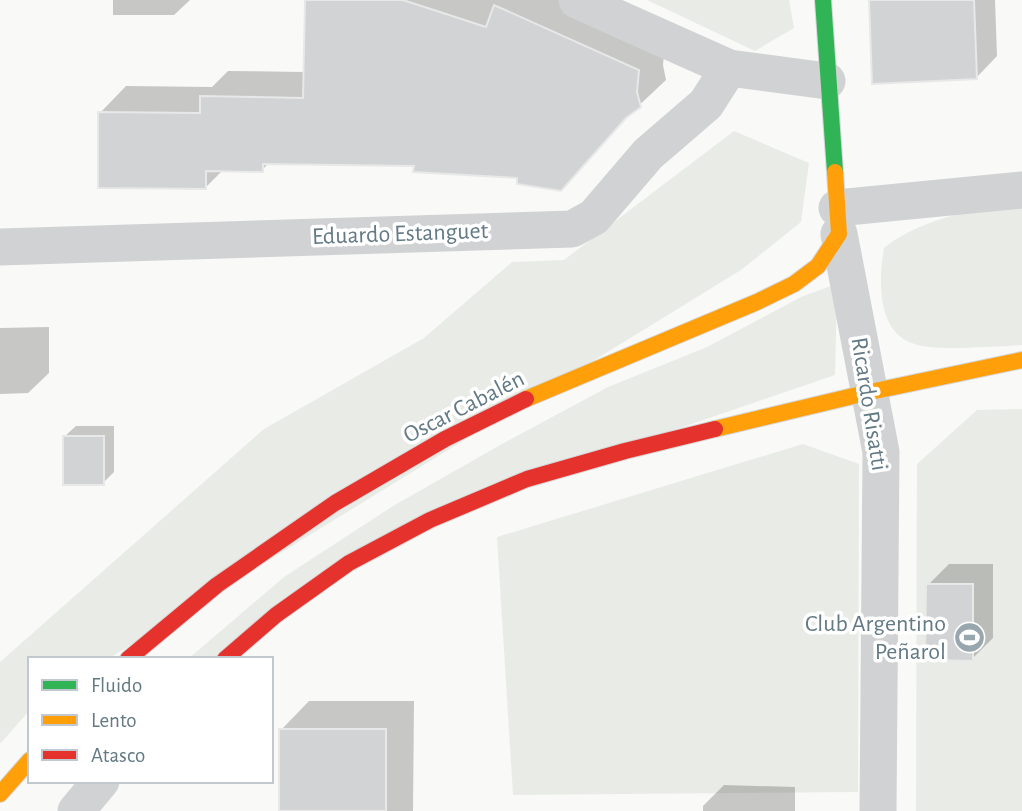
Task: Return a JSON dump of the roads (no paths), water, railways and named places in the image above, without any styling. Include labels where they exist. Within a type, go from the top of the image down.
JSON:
[{"type":"main road","name":"Ricardo Risatti","points":[[824,0],[827,81],[838,221]]},
{"type":"main road","name":"Oscar Cabalén","points":[[130,657],[217,586],[335,503],[445,439],[517,403],[794,284],[818,266],[838,221]]},
{"type":"main road","points":[[227,657],[276,615],[349,563],[430,520],[527,479],[625,451],[870,392],[1022,360]]},
{"type":"main road","points":[[0,794],[28,762]]},
{"type":"street","points":[[577,0],[729,68],[827,81]]},
{"type":"street","name":"Eduardo Estanguet","points":[[0,247],[572,229],[594,217],[648,154],[706,104],[729,68]]},
{"type":"street","points":[[838,221],[1022,190]]},
{"type":"street","name":"Ricardo Risatti","points":[[838,221],[881,452],[878,811]]},
{"type":"street","points":[[76,811],[99,783]]},
{"type":"place","name":"Club Argentino Peñarol","points":[[969,638]]}]
